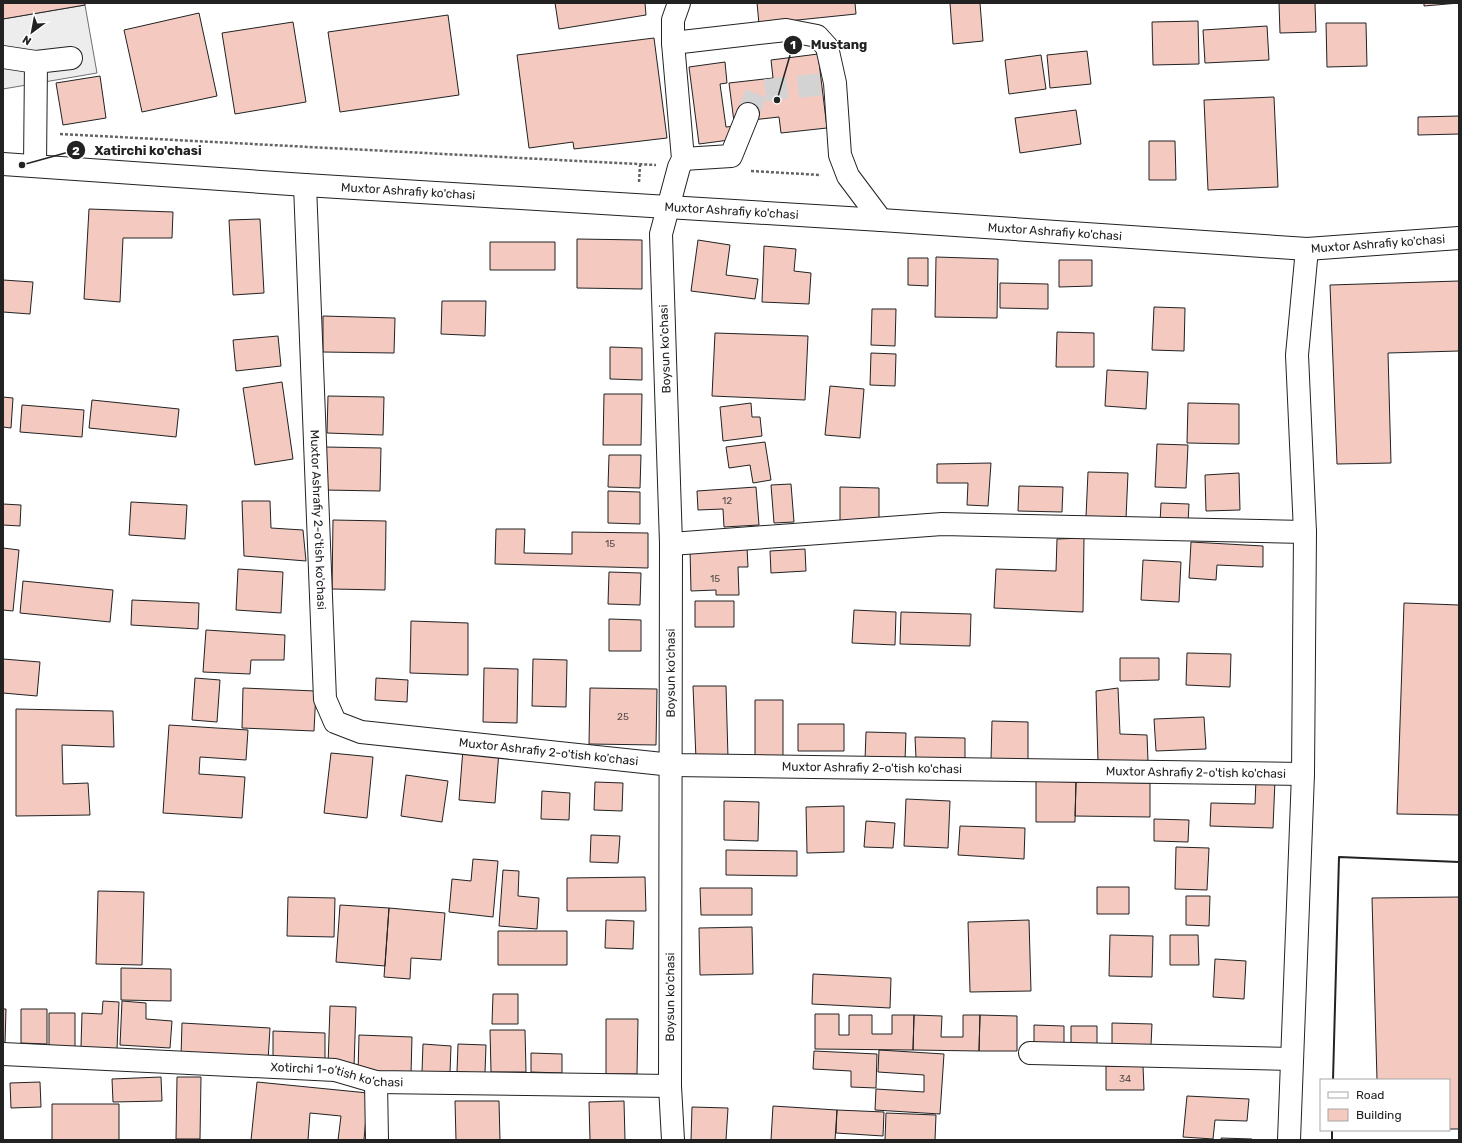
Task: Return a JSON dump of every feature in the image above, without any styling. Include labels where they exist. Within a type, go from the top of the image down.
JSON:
[{"type":"street","points":[[680,3],[673,20],[673,43],[681,163],[731,156],[748,114]]},
{"type":"street","points":[[673,43],[786,30],[817,36],[827,47],[835,83],[840,154],[848,176],[881,220]]},
{"type":"street","points":[[3,56],[36,62],[71,58]]},
{"type":"street","points":[[35,166],[36,62]]},
{"type":"street","name":"Boysun ko'chasi","points":[[673,1140],[670,1086],[672,766],[671,544],[661,234],[667,208],[681,163]]},
{"type":"street","name":"Muxtor Ashrafiy ko'chasi","points":[[3,164],[305,185],[881,220],[1307,249],[1459,238]]},
{"type":"street","name":"Muxtor Ashrafiy 2-o'tish ko'chasi","points":[[305,185],[325,699],[335,722],[361,732],[672,766],[1303,774]]},
{"type":"street","points":[[1289,1140],[1303,774],[1305,532],[1297,355],[1307,249]]},
{"type":"street","points":[[671,544],[942,524],[1305,532]]},
{"type":"street","points":[[1030,1053],[1292,1059]]},
{"type":"street","name":"Xotirchi 1-o'tish ko'chasi","points":[[3,1054],[335,1070],[376,1082],[670,1086]]},
{"type":"street","points":[[376,1082],[377,1140]]},
{"type":"path","points":[[35,133],[640,165],[681,163]]},
{"type":"path","points":[[639,184],[640,165]]},
{"type":"path","points":[[747,171],[848,176]]},
{"type":"shaded area","points":[[85,5],[97,73],[3,89],[3,19]]},
{"type":"building","points":[[3,3],[85,3],[85,5],[3,19]]},
{"type":"building","points":[[555,3],[645,3],[646,15],[559,29]]},
{"type":"building","points":[[757,3],[855,3],[856,14],[759,24]]},
{"type":"building","points":[[950,3],[980,3],[983,41],[953,44]]},
{"type":"building","points":[[1279,3],[1315,3],[1316,32],[1280,33]]},
{"type":"building","points":[[1424,3],[1459,3],[1424,6]]},
{"type":"building","points":[[199,13],[217,96],[142,112],[124,30]]},
{"type":"building","points":[[448,15],[459,95],[340,112],[328,32]]},
{"type":"building","points":[[1198,21],[1199,64],[1153,65],[1152,22]]},
{"type":"building","points":[[293,22],[306,102],[235,114],[222,33]]},
{"type":"building","points":[[1326,23],[1366,23],[1367,66],[1327,67]]},
{"type":"building","points":[[1267,26],[1269,60],[1205,63],[1203,30]]},
{"type":"building","points":[[654,38],[667,138],[574,149],[573,142],[529,148],[517,55]]},
{"type":"building","points":[[1087,51],[1091,84],[1050,88],[1047,55]]},
{"type":"building","points":[[818,54],[827,128],[781,133],[779,117],[734,122],[729,83],[773,78],[771,60]]},
{"type":"building","points":[[1041,55],[1046,89],[1009,94],[1005,60]]},
{"type":"building","points":[[725,62],[727,83],[720,84],[726,127],[736,126],[737,139],[699,144],[689,67]]},
{"type":"building","points":[[100,76],[106,118],[63,125],[56,83]]},
{"type":"building","points":[[1274,97],[1278,187],[1208,190],[1204,100]]},
{"type":"building","points":[[1076,110],[1081,144],[1020,153],[1015,118]]},
{"type":"building","points":[[1459,116],[1459,134],[1418,135],[1418,117]]},
{"type":"building","points":[[1149,141],[1175,141],[1176,180],[1149,180]]},
{"type":"building","points":[[89,209],[173,212],[172,238],[123,238],[120,302],[84,299]]},
{"type":"building","points":[[260,219],[264,293],[233,295],[229,220]]},
{"type":"building","points":[[577,239],[642,240],[642,289],[577,288]]},
{"type":"building","points":[[698,240],[730,245],[726,275],[758,279],[755,299],[691,291]]},
{"type":"building","points":[[490,242],[555,242],[555,270],[490,270]]},
{"type":"building","points":[[764,246],[796,249],[794,271],[811,273],[809,304],[762,302]]},
{"type":"building","points":[[936,257],[998,259],[997,318],[935,317]]},
{"type":"building","points":[[908,258],[928,258],[928,286],[908,285]]},
{"type":"building","points":[[1059,260],[1092,260],[1092,286],[1059,287]]},
{"type":"building","points":[[3,280],[33,282],[30,314],[3,312]]},
{"type":"building","points":[[1459,281],[1459,351],[1388,353],[1391,463],[1337,464],[1330,285]]},
{"type":"building","points":[[1000,283],[1048,284],[1048,309],[1000,308]]},
{"type":"building","points":[[442,301],[486,301],[485,336],[441,334]]},
{"type":"building","points":[[1154,307],[1185,308],[1184,351],[1152,350]]},
{"type":"building","points":[[872,309],[896,309],[895,346],[871,345]]},
{"type":"building","points":[[323,316],[395,318],[394,353],[323,352]]},
{"type":"building","points":[[1057,332],[1094,333],[1094,367],[1056,367]]},
{"type":"building","points":[[715,333],[808,336],[805,400],[712,396]]},
{"type":"building","points":[[278,336],[281,366],[236,371],[233,340]]},
{"type":"building","points":[[610,347],[642,348],[642,380],[610,379]]},
{"type":"building","points":[[871,353],[896,354],[895,386],[870,385]]},
{"type":"building","points":[[1107,370],[1148,372],[1146,409],[1105,406]]},
{"type":"building","points":[[282,382],[293,459],[255,465],[243,388]]},
{"type":"building","points":[[830,386],[864,389],[860,438],[825,435]]},
{"type":"building","points":[[604,394],[642,394],[641,445],[603,445]]},
{"type":"building","points":[[328,396],[384,397],[383,435],[327,433]]},
{"type":"building","points":[[3,397],[13,398],[11,428],[3,427]]},
{"type":"building","points":[[92,400],[179,409],[176,437],[89,428]]},
{"type":"building","points":[[751,403],[752,417],[760,417],[762,436],[723,441],[720,407]]},
{"type":"building","points":[[1188,403],[1239,404],[1239,444],[1187,443]]},
{"type":"building","points":[[22,405],[84,410],[82,437],[20,432]]},
{"type":"building","points":[[765,442],[771,480],[753,483],[750,465],[729,468],[726,447]]},
{"type":"building","points":[[1157,444],[1188,445],[1186,488],[1155,487]]},
{"type":"building","points":[[325,447],[381,448],[380,491],[324,490]]},
{"type":"building","points":[[609,455],[641,455],[640,488],[608,487]]},
{"type":"building","points":[[991,463],[988,506],[967,505],[968,483],[937,483],[937,464]]},
{"type":"building","points":[[1088,472],[1128,473],[1126,519],[1086,517]]},
{"type":"building","points":[[1239,473],[1240,510],[1206,511],[1205,475]]},
{"type":"building","points":[[791,484],[794,522],[774,523],[771,485]]},
{"type":"building","points":[[1019,486],[1063,487],[1062,512],[1018,511]]},
{"type":"building","points":[[756,487],[759,525],[724,527],[723,509],[698,510],[697,491]]},
{"type":"building","points":[[840,487],[879,488],[879,521],[840,521]]},
{"type":"building","points":[[608,491],[640,492],[640,524],[608,523]]},
{"type":"building","points":[[242,501],[270,501],[271,528],[303,530],[306,561],[244,556]]},
{"type":"building","points":[[131,502],[187,505],[185,539],[129,535]]},
{"type":"building","points":[[1161,503],[1189,504],[1188,523],[1160,523]]},
{"type":"building","points":[[3,504],[21,505],[20,526],[3,525]]},
{"type":"building","points":[[333,520],[386,521],[385,590],[332,589]]},
{"type":"building","points":[[496,529],[525,529],[524,553],[572,554],[572,532],[648,533],[648,568],[495,564]]},
{"type":"building","points":[[1084,538],[1083,612],[994,608],[996,569],[1056,571],[1057,539]]},
{"type":"building","points":[[1191,542],[1263,546],[1263,567],[1217,565],[1216,580],[1189,578]]},
{"type":"building","points":[[3,548],[19,550],[13,611],[3,610]]},
{"type":"building","points":[[747,548],[748,567],[738,567],[739,595],[716,595],[716,590],[691,591],[690,550]]},
{"type":"building","points":[[805,549],[806,571],[771,573],[770,551]]},
{"type":"building","points":[[1143,560],[1181,562],[1179,602],[1141,600]]},
{"type":"building","points":[[238,569],[283,572],[281,613],[236,610]]},
{"type":"building","points":[[609,572],[641,573],[640,605],[608,604]]},
{"type":"building","points":[[23,581],[113,590],[110,622],[20,613]]},
{"type":"building","points":[[132,600],[199,603],[198,629],[131,625]]},
{"type":"building","points":[[695,601],[734,601],[734,627],[695,627]]},
{"type":"building","points":[[1404,603],[1459,605],[1459,815],[1397,814]]},
{"type":"building","points":[[854,610],[896,612],[895,645],[852,643]]},
{"type":"building","points":[[901,612],[971,614],[970,646],[900,644]]},
{"type":"building","points":[[609,619],[641,620],[641,651],[609,651]]},
{"type":"building","points":[[411,621],[468,623],[468,675],[410,673]]},
{"type":"building","points":[[206,630],[285,635],[284,660],[251,660],[250,674],[203,672]]},
{"type":"building","points":[[1187,653],[1231,654],[1230,687],[1186,685]]},
{"type":"building","points":[[1120,658],[1159,658],[1159,680],[1120,681]]},
{"type":"building","points":[[3,659],[40,662],[37,696],[3,693]]},
{"type":"building","points":[[533,659],[567,660],[566,707],[532,706]]},
{"type":"building","points":[[484,668],[518,669],[517,723],[483,722]]},
{"type":"building","points":[[195,678],[220,680],[217,722],[192,720]]},
{"type":"building","points":[[376,678],[408,680],[407,702],[375,700]]},
{"type":"building","points":[[693,686],[726,686],[728,758],[696,759]]},
{"type":"building","points":[[243,688],[316,691],[314,731],[242,728]]},
{"type":"building","points":[[590,688],[657,689],[656,745],[589,744]]},
{"type":"building","points":[[1118,688],[1120,734],[1147,735],[1148,761],[1098,761],[1096,691]]},
{"type":"building","points":[[755,700],[783,700],[783,758],[755,758]]},
{"type":"building","points":[[16,709],[113,711],[114,747],[62,745],[63,784],[88,783],[90,815],[16,816]]},
{"type":"building","points":[[1204,717],[1206,749],[1156,751],[1154,719]]},
{"type":"building","points":[[992,721],[1028,722],[1028,761],[991,760]]},
{"type":"building","points":[[798,724],[844,724],[844,751],[798,751]]},
{"type":"building","points":[[169,725],[248,730],[246,760],[200,757],[199,774],[245,777],[242,818],[163,813]]},
{"type":"building","points":[[866,732],[906,733],[905,760],[865,760]]},
{"type":"building","points":[[915,737],[965,738],[965,758],[916,758]]},
{"type":"building","points":[[463,749],[499,751],[495,803],[459,800]]},
{"type":"building","points":[[331,753],[373,757],[367,818],[324,813]]},
{"type":"building","points":[[406,775],[448,781],[442,822],[401,816]]},
{"type":"building","points":[[1256,779],[1275,780],[1273,828],[1210,826],[1211,803],[1255,804]]},
{"type":"building","points":[[1036,781],[1076,782],[1075,822],[1036,822]]},
{"type":"building","points":[[595,782],[623,783],[622,811],[594,810]]},
{"type":"building","points":[[1076,782],[1150,783],[1150,817],[1075,816]]},
{"type":"building","points":[[542,791],[570,793],[569,820],[541,819]]},
{"type":"building","points":[[906,799],[950,801],[948,848],[904,846]]},
{"type":"building","points":[[724,801],[759,802],[758,841],[724,840]]},
{"type":"building","points":[[844,806],[844,852],[807,853],[806,807]]},
{"type":"building","points":[[1154,819],[1189,820],[1188,842],[1154,841]]},
{"type":"building","points":[[866,821],[895,823],[893,848],[864,847]]},
{"type":"building","points":[[960,826],[1025,828],[1024,859],[958,855]]},
{"type":"building","points":[[591,835],[620,836],[618,863],[590,862]]},
{"type":"building","points":[[1176,847],[1209,848],[1207,890],[1175,889]]},
{"type":"building","points":[[726,850],[797,851],[797,876],[726,875]]},
{"type":"building","points":[[473,859],[498,861],[493,917],[449,912],[452,879],[471,881]]},
{"type":"building","points":[[503,870],[519,871],[518,896],[539,898],[537,929],[499,926]]},
{"type":"building","points":[[645,877],[646,911],[567,911],[567,878]]},
{"type":"building","points":[[1097,887],[1129,887],[1129,914],[1097,914]]},
{"type":"building","points":[[700,888],[752,888],[752,915],[701,915]]},
{"type":"building","points":[[98,891],[144,892],[142,965],[96,964]]},
{"type":"building","points":[[1186,896],[1210,896],[1209,926],[1186,925]]},
{"type":"building","points":[[288,897],[335,898],[334,937],[287,936]]},
{"type":"building","points":[[1459,897],[1459,1129],[1450,1129],[1450,1079],[1377,1079],[1372,898]]},
{"type":"building","points":[[340,905],[389,908],[385,966],[336,962]]},
{"type":"building","points":[[389,908],[445,913],[441,960],[411,958],[410,979],[384,977]]},
{"type":"building","points":[[606,920],[634,921],[633,949],[605,948]]},
{"type":"building","points":[[1029,920],[1031,991],[970,992],[968,922]]},
{"type":"building","points":[[752,927],[753,974],[700,975],[699,928]]},
{"type":"building","points":[[498,931],[567,931],[567,965],[498,965]]},
{"type":"building","points":[[1110,935],[1153,936],[1152,977],[1109,976]]},
{"type":"building","points":[[1170,935],[1198,935],[1199,965],[1170,965]]},
{"type":"building","points":[[1215,959],[1246,961],[1244,999],[1213,997]]},
{"type":"building","points":[[121,968],[171,969],[171,1001],[121,1000]]},
{"type":"building","points":[[813,974],[891,978],[890,1008],[812,1004]]},
{"type":"building","points":[[493,994],[518,994],[518,1024],[492,1024]]},
{"type":"building","points":[[103,1001],[119,1002],[117,1049],[81,1047],[82,1013],[102,1014]]},
{"type":"building","points":[[122,1001],[146,1003],[146,1019],[172,1021],[170,1048],[120,1045]]},
{"type":"building","points":[[330,1006],[356,1007],[354,1067],[328,1066]]},
{"type":"building","points":[[3,1009],[6,1009],[5,1044],[3,1044]]},
{"type":"building","points":[[21,1009],[47,1009],[47,1044],[21,1043]]},
{"type":"building","points":[[49,1013],[75,1013],[75,1047],[49,1047]]},
{"type":"building","points":[[815,1014],[839,1014],[839,1035],[849,1035],[849,1015],[872,1015],[872,1034],[892,1034],[892,1015],[914,1015],[913,1050],[815,1049]]},
{"type":"building","points":[[914,1015],[942,1016],[941,1037],[963,1037],[963,1015],[980,1015],[979,1051],[913,1050]]},
{"type":"building","points":[[980,1015],[1017,1016],[1017,1051],[979,1051]]},
{"type":"building","points":[[606,1019],[638,1019],[637,1074],[606,1074]]},
{"type":"building","points":[[182,1023],[270,1028],[268,1061],[181,1056]]},
{"type":"building","points":[[1112,1023],[1152,1024],[1151,1045],[1112,1044]]},
{"type":"building","points":[[1034,1025],[1064,1026],[1064,1048],[1034,1047]]},
{"type":"building","points":[[1071,1026],[1097,1026],[1097,1046],[1071,1046]]},
{"type":"building","points":[[490,1030],[525,1030],[526,1072],[491,1072]]},
{"type":"building","points":[[273,1031],[325,1033],[325,1064],[273,1063]]},
{"type":"building","points":[[359,1035],[412,1037],[411,1074],[358,1073]]},
{"type":"building","points":[[423,1044],[451,1046],[450,1073],[422,1072]]},
{"type":"building","points":[[458,1044],[486,1045],[485,1073],[457,1072]]},
{"type":"building","points":[[879,1050],[944,1054],[940,1114],[875,1110],[876,1089],[924,1092],[924,1075],[878,1072]]},
{"type":"building","points":[[814,1051],[877,1054],[876,1088],[851,1087],[851,1071],[813,1069]]},
{"type":"building","points":[[531,1053],[562,1054],[562,1073],[531,1072]]},
{"type":"building","points":[[1106,1066],[1143,1066],[1144,1090],[1106,1090]]},
{"type":"building","points":[[161,1077],[162,1101],[113,1102],[112,1079]]},
{"type":"building","points":[[177,1077],[201,1077],[200,1139],[176,1139]]},
{"type":"building","points":[[40,1082],[41,1107],[11,1108],[10,1083]]},
{"type":"building","points":[[257,1082],[368,1093],[364,1140],[338,1140],[341,1116],[310,1113],[308,1140],[251,1140]]},
{"type":"building","points":[[1187,1096],[1249,1099],[1247,1121],[1215,1120],[1213,1139],[1183,1137]]},
{"type":"building","points":[[455,1101],[499,1101],[500,1140],[456,1140]]},
{"type":"building","points":[[624,1101],[625,1140],[590,1140],[589,1102]]},
{"type":"building","points":[[52,1104],[119,1104],[119,1140],[52,1140]]},
{"type":"building","points":[[773,1106],[837,1110],[835,1140],[771,1140]]},
{"type":"building","points":[[692,1107],[728,1108],[726,1140],[691,1140]]},
{"type":"building","points":[[837,1110],[884,1112],[883,1136],[836,1133]]},
{"type":"building","points":[[886,1113],[936,1115],[935,1140],[885,1140]]},
{"type":"building","points":[[1221,1138],[1252,1139],[1252,1140],[1221,1140]]},
{"type":"tunnel","points":[[748,114],[757,91],[835,83]]},
{"type":"wall","points":[[1333,1079],[1339,857],[1459,862]]},
{"type":"wall","points":[[1332,1131],[1332,1140]]},
{"type":"place","name":"Mustang","points":[[777,100]]},
{"type":"place","name":"Xatirchi ko'chasi","points":[[22,165]]}]
